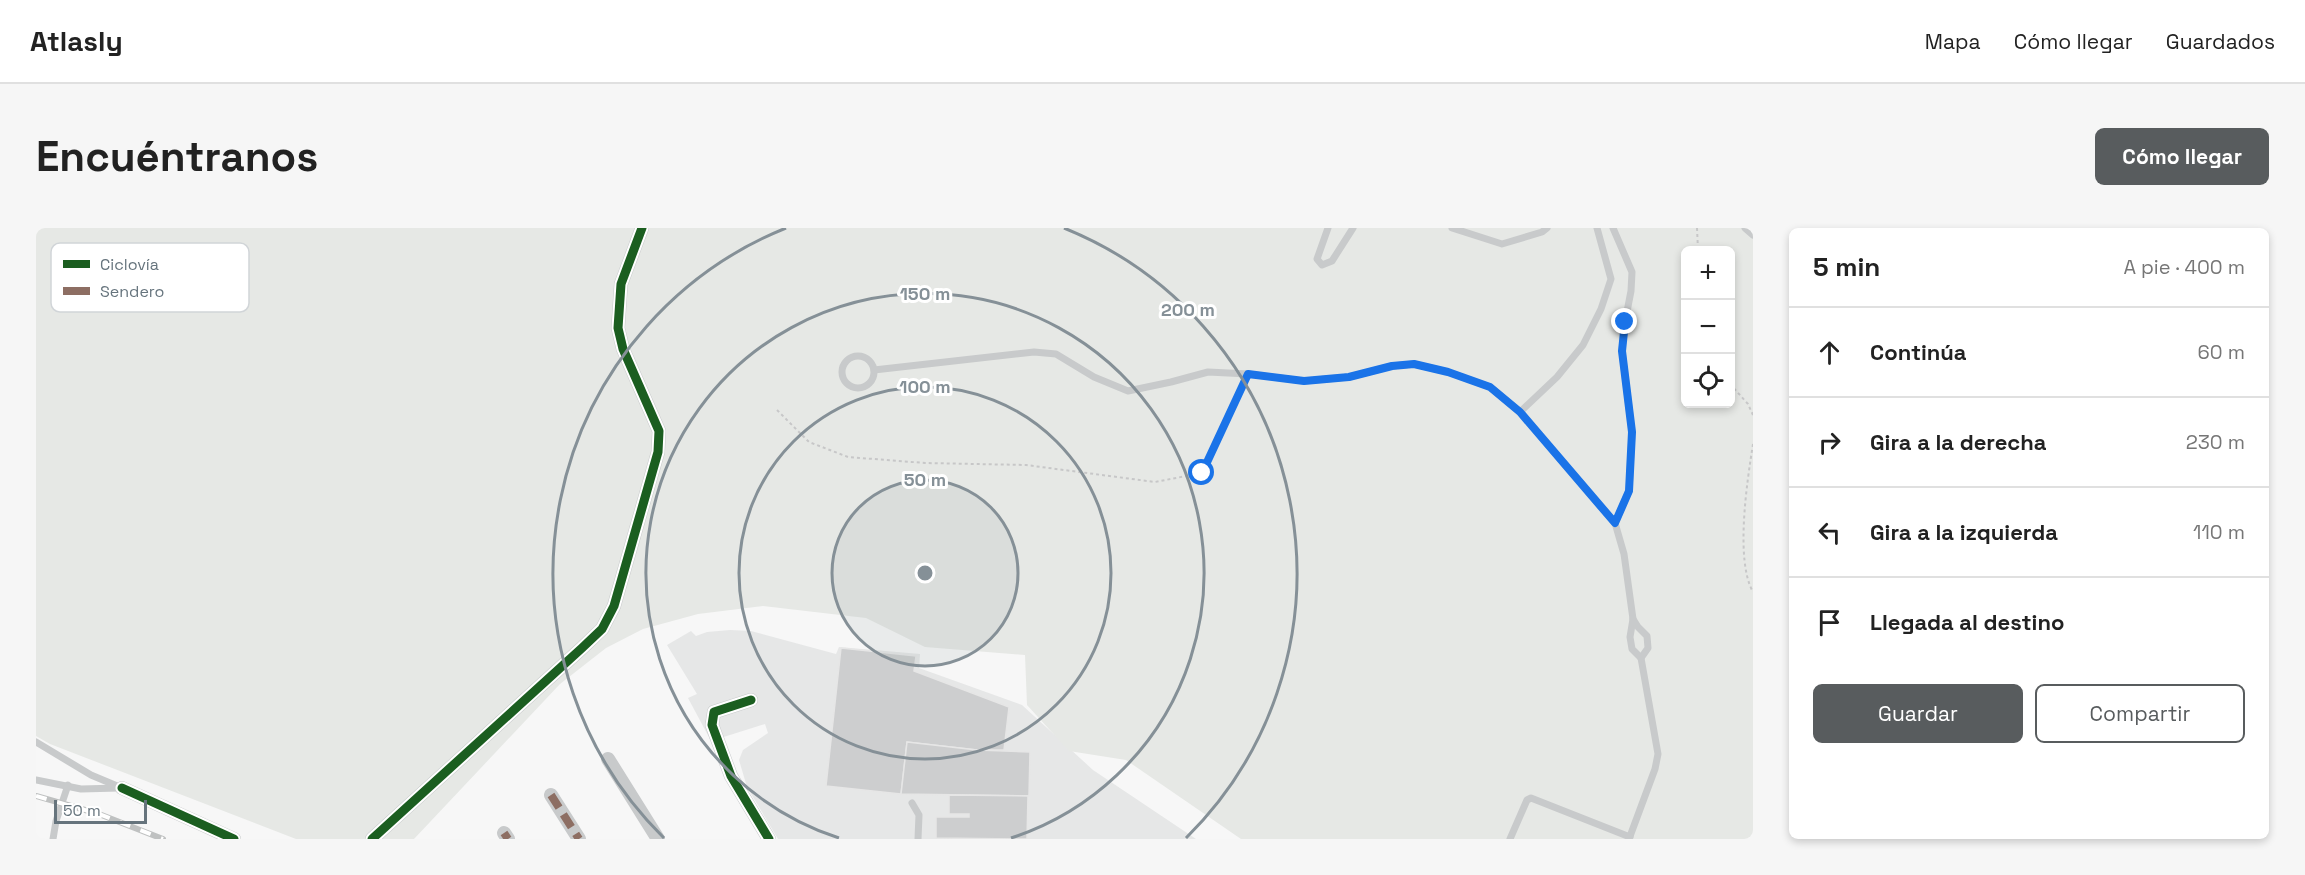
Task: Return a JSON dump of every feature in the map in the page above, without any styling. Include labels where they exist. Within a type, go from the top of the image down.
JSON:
[{"type":"street","points":[[372,839],[602,629],[614,606],[658,452],[659,431],[623,349],[618,328],[621,284],[642,228]]},
{"type":"street","points":[[750,700],[714,712],[712,725],[731,776],[769,839]]},
{"type":"street","points":[[608,759],[658,839]]},
{"type":"street","points":[[122,788],[234,839]]},
{"type":"street","points":[[551,795],[579,839]]},
{"type":"lane","points":[[1328,228],[1317,259],[1322,265],[1332,261],[1353,228]]},
{"type":"lane","points":[[1452,228],[1502,244],[1542,232],[1547,228]]},
{"type":"lane","points":[[1520,412],[1557,377],[1583,345],[1601,309],[1611,279],[1597,228]]},
{"type":"lane","points":[[1613,228],[1632,272],[1622,351],[1632,432],[1629,491],[1615,523]]},
{"type":"lane","points":[[1745,228],[1753,235]]},
{"type":"lane","points":[[874,370],[1034,352],[1056,354],[1094,377],[1128,391],[1208,372],[1304,381],[1349,377],[1392,366],[1414,364],[1448,372],[1490,387],[1520,412],[1615,523],[1624,554],[1633,619],[1630,637],[1632,649],[1641,658],[1658,754],[1655,769],[1630,838],[1530,798],[1527,800],[1510,839]]},
{"type":"lane","points":[[858,356],[868,360],[874,370],[870,382],[859,388],[847,384],[842,376],[843,367],[848,359],[858,356]]},
{"type":"lane","points":[[1633,619],[1647,636],[1648,648],[1641,658]]},
{"type":"lane","points":[[36,742],[91,775],[122,788]]},
{"type":"lane","points":[[36,780],[81,789],[122,788]]},
{"type":"lane","points":[[53,839],[56,821],[68,785]]},
{"type":"lane","points":[[912,803],[919,815],[918,839]]},
{"type":"path","points":[[1697,228],[1698,246]]},
{"type":"path","points":[[777,410],[809,442],[849,457],[925,463],[1026,465],[1155,482],[1202,473],[1248,374]]},
{"type":"path","points":[[1735,388],[1749,404],[1753,415]]},
{"type":"path","points":[[1753,444],[1744,524],[1748,583],[1753,592]]},
{"type":"shaded area","points":[[36,228],[1753,228],[1753,839],[1241,839],[1126,760],[1069,751],[1027,705],[1025,655],[925,647],[866,618],[763,606],[698,614],[643,629],[606,648],[560,684],[414,839],[296,839],[50,744],[36,736]]},
{"type":"shaded area","points":[[691,631],[696,636],[707,632],[751,631],[836,654],[839,647],[920,654],[919,668],[1022,705],[1093,770],[1196,839],[778,839],[747,787],[739,760],[743,750],[768,733],[765,724],[711,741],[688,698],[697,694],[667,645]]},
{"type":"building","points":[[841,648],[916,656],[914,671],[1009,707],[1004,750],[977,750],[907,742],[901,794],[826,786]]},
{"type":"building","points":[[907,742],[977,750],[1030,752],[1029,796],[901,794]]},
{"type":"building","points":[[949,795],[1028,796],[1027,839],[936,838],[936,817],[969,817],[969,814],[949,814]]},
{"type":"railway","points":[[36,796],[99,814],[163,839]]},
{"type":"marked path","points":[[551,795],[579,839]]},
{"type":"marked path","points":[[504,833],[508,839]]},
{"type":"cycle path","points":[[372,839],[602,629],[614,606],[658,452],[659,431],[623,349],[618,328],[621,284],[642,228]]},
{"type":"cycle path","points":[[751,700],[714,712],[712,725],[731,776],[769,839]]},
{"type":"cycle path","points":[[122,788],[234,839]]},
{"type":"route","points":[[1202,473],[1248,374],[1304,381],[1349,377],[1392,366],[1414,364],[1448,372],[1490,387],[1520,412],[1615,523],[1629,491],[1632,432],[1622,351],[1625,322]]}]
